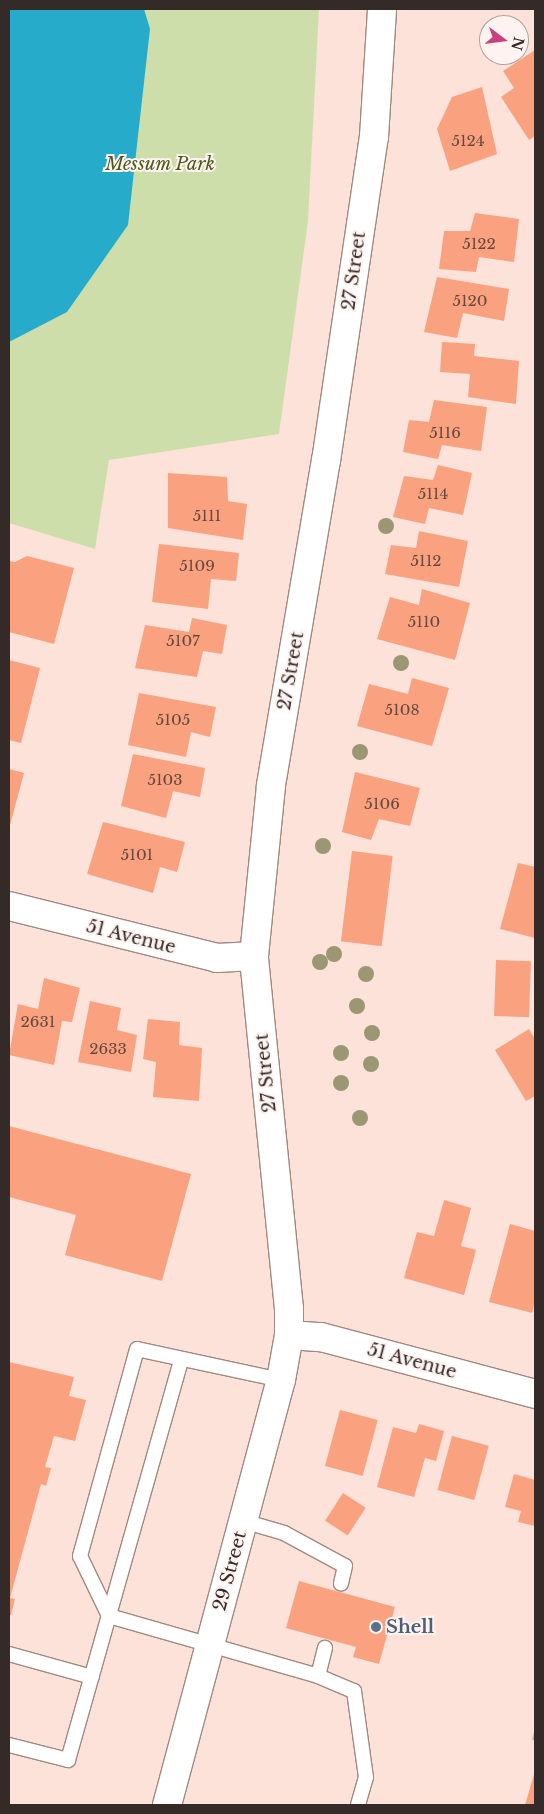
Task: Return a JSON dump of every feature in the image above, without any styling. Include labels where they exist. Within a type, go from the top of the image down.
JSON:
[{"type":"street","name":"27 Street","points":[[289,1335],[289,1309],[254,956],[271,785],[326,461],[374,137],[382,9]]},
{"type":"street","name":"51 Avenue","points":[[9,906],[217,958],[254,956]]},
{"type":"street","name":"51 Avenue","points":[[289,1335],[321,1337],[535,1394]]},
{"type":"street","name":"29 Street","points":[[167,1805],[280,1380],[289,1335]]},
{"type":"lane","points":[[280,1380],[238,1368],[181,1361],[137,1349],[80,1556],[109,1616],[318,1676],[354,1691],[366,1777],[358,1805]]},
{"type":"lane","points":[[9,1744],[68,1760],[181,1361]]},
{"type":"lane","points":[[243,1521],[284,1533],[345,1566],[341,1584]]},
{"type":"lane","points":[[318,1676],[325,1648]]},
{"type":"lane","points":[[9,1654],[92,1677]]},
{"type":"green space","name":"Messum Park","points":[[9,9],[319,9],[308,221],[279,434],[109,460],[95,549],[9,523]]},
{"type":"water","points":[[9,9],[144,9],[150,29],[128,225],[67,312],[9,342]]},
{"type":"building","points":[[535,50],[535,136],[529,140],[501,97],[514,88],[503,71],[512,65],[529,65],[529,54]]},
{"type":"building","points":[[482,87],[497,154],[450,171],[437,129],[452,97]]},
{"type":"building","points":[[475,213],[519,219],[514,262],[479,257],[476,272],[439,269],[444,231],[470,231]]},
{"type":"building","points":[[437,277],[509,289],[504,321],[463,313],[457,338],[424,332]]},
{"type":"building","points":[[442,342],[475,344],[474,356],[519,361],[516,404],[468,397],[470,374],[440,372]]},
{"type":"building","points":[[434,400],[487,407],[481,451],[442,445],[438,459],[403,452],[409,420],[429,422]]},
{"type":"building","points":[[438,465],[472,473],[463,515],[429,508],[425,524],[393,517],[404,476],[433,480]]},
{"type":"building","points":[[168,473],[227,477],[228,501],[247,504],[243,540],[168,528]]},
{"type":"building","points":[[419,531],[468,541],[459,587],[385,574],[391,545],[416,548]]},
{"type":"building","points":[[159,544],[239,553],[236,581],[211,579],[208,609],[152,602]]},
{"type":"building","points":[[27,556],[74,568],[54,644],[9,632],[9,561],[15,562]]},
{"type":"building","points":[[422,589],[470,603],[455,660],[377,639],[390,597],[419,605]]},
{"type":"building","points":[[192,618],[227,625],[222,654],[203,651],[197,677],[135,668],[145,625],[189,632]]},
{"type":"building","points":[[9,660],[40,668],[21,743],[9,740]]},
{"type":"building","points":[[412,678],[449,688],[432,746],[357,726],[369,684],[408,694]]},
{"type":"building","points":[[139,693],[216,707],[210,737],[191,732],[186,757],[128,745]]},
{"type":"building","points":[[133,754],[205,768],[200,797],[173,791],[166,818],[121,806]]},
{"type":"building","points":[[9,769],[24,773],[9,829]]},
{"type":"building","points":[[355,772],[420,788],[410,826],[379,819],[371,840],[342,832]]},
{"type":"building","points":[[103,822],[185,842],[177,872],[160,867],[153,893],[87,874]]},
{"type":"building","points":[[352,851],[393,856],[382,946],[341,941]]},
{"type":"building","points":[[518,863],[535,867],[535,938],[500,929]]},
{"type":"building","points":[[496,960],[531,961],[529,1017],[494,1016]]},
{"type":"building","points":[[44,978],[80,988],[72,1022],[62,1021],[54,1065],[9,1055],[18,1004],[38,1009]]},
{"type":"building","points":[[90,1001],[121,1008],[117,1030],[137,1035],[131,1072],[78,1062]]},
{"type":"building","points":[[148,1019],[180,1022],[179,1045],[202,1048],[199,1101],[153,1097],[156,1062],[143,1059]]},
{"type":"building","points":[[529,1029],[535,1039],[535,1096],[526,1101],[495,1050]]},
{"type":"building","points":[[9,1126],[191,1174],[162,1281],[65,1255],[76,1215],[9,1197]]},
{"type":"building","points":[[444,1200],[471,1208],[461,1246],[476,1250],[464,1295],[404,1278],[417,1232],[434,1236]]},
{"type":"building","points":[[510,1224],[535,1231],[535,1301],[532,1313],[489,1302]]},
{"type":"building","points":[[9,1362],[74,1377],[69,1396],[86,1400],[75,1441],[54,1436],[45,1467],[51,1468],[46,1486],[41,1484],[10,1598],[15,1599],[11,1615],[9,1615]]},
{"type":"building","points":[[340,1410],[378,1420],[363,1476],[325,1466]]},
{"type":"building","points":[[419,1424],[444,1431],[436,1461],[425,1458],[414,1497],[377,1487],[393,1427],[416,1433]]},
{"type":"building","points":[[452,1436],[489,1446],[474,1500],[438,1490]]},
{"type":"building","points":[[514,1474],[535,1480],[535,1526],[518,1522],[521,1511],[505,1507]]},
{"type":"building","points":[[343,1493],[366,1508],[348,1535],[325,1521]]},
{"type":"building","points":[[299,1581],[395,1607],[379,1664],[353,1657],[356,1647],[286,1628]]},
{"type":"building","points":[[535,1728],[535,1740],[532,1740]]},
{"type":"building","points":[[535,1771],[535,1805],[525,1805]]},
{"type":"place","name":"Shell","points":[[376,1627]]}]
